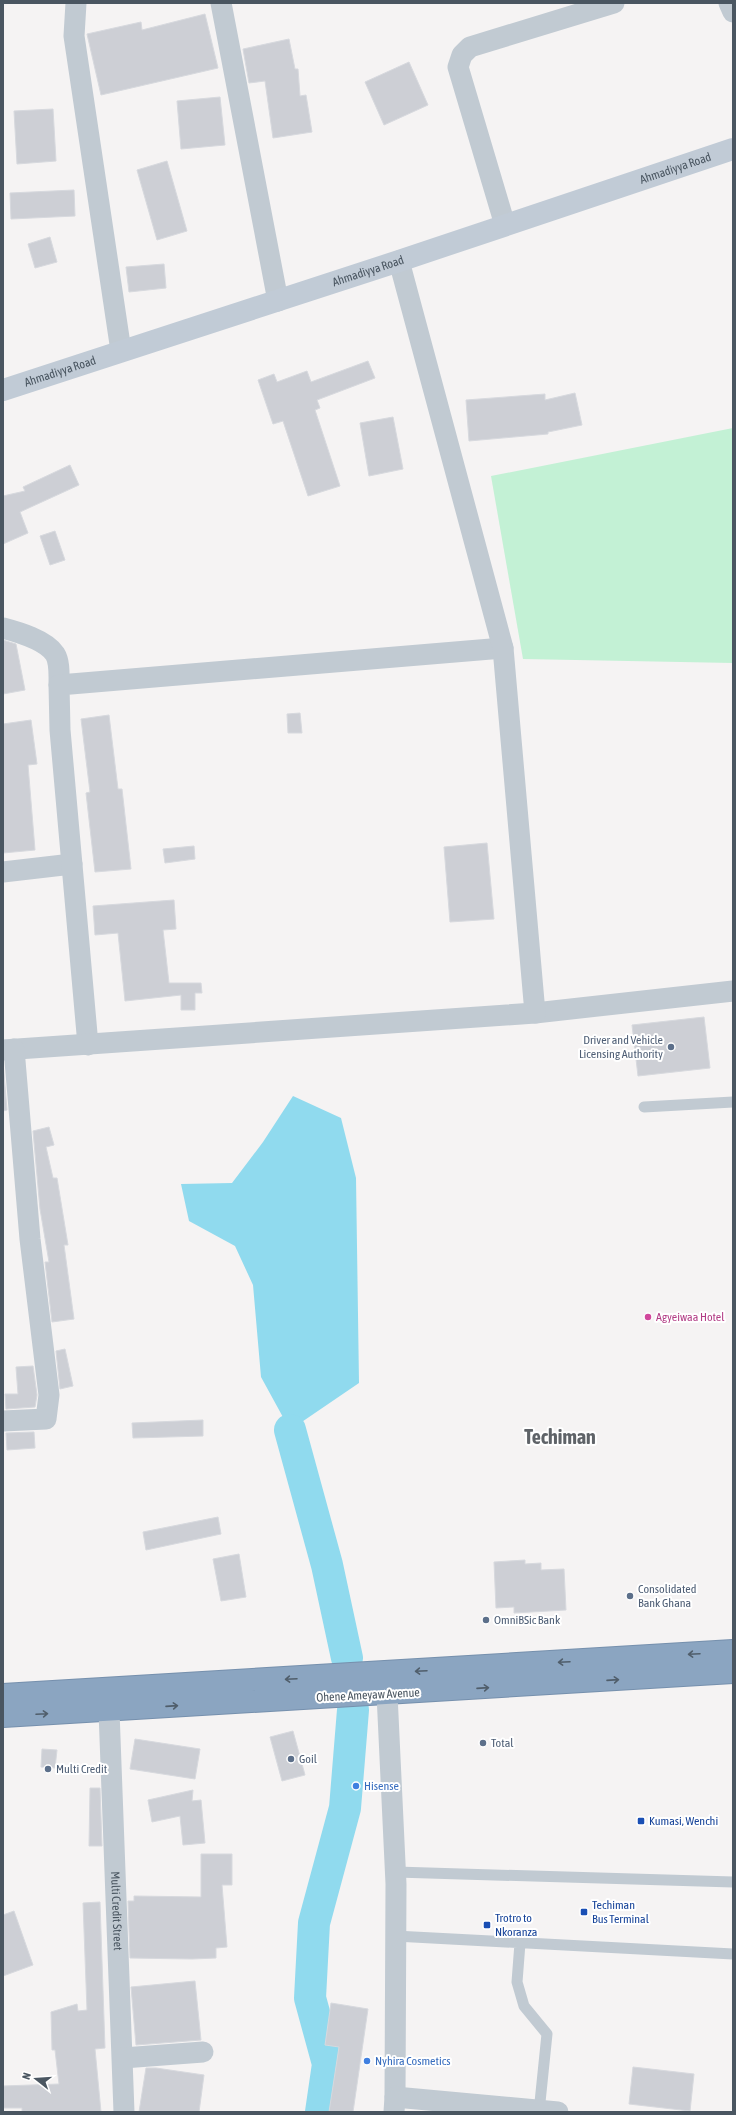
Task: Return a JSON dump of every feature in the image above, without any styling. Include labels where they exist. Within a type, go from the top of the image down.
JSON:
[{"type":"highway","name":"Ohene Ameyaw Avenue","points":[[3,1696],[216,1693],[312,1688],[450,1669],[733,1651]]},
{"type":"highway","points":[[542,1684],[543,1663]]},
{"type":"highway","points":[[450,1669],[450,1690]]},
{"type":"highway","name":"Ohene Ameyaw Avenue","points":[[312,1688],[386,1694],[733,1672]]},
{"type":"highway","name":"Ohene Ameyaw Avenue","points":[[3,1716],[109,1711],[216,1693]]},
{"type":"street","points":[[76,3],[74,36],[121,352]]},
{"type":"street","points":[[221,3],[278,300]]},
{"type":"street","points":[[505,225],[458,67],[462,55],[470,47],[614,3]]},
{"type":"street","points":[[729,3],[733,12]]},
{"type":"street","name":"Ahmadiyya Road","points":[[3,390],[399,261],[733,149]]},
{"type":"street","points":[[399,261],[502,648],[536,1013]]},
{"type":"street","points":[[3,628],[24,634],[55,654],[58,664],[60,730],[88,1045]]},
{"type":"street","points":[[59,685],[502,648]]},
{"type":"street","points":[[3,872],[72,864]]},
{"type":"street","points":[[3,1421],[46,1419],[49,1395],[8,1050],[536,1013],[733,991]]},
{"type":"street","points":[[386,1694],[396,1872],[394,2105],[546,2112]]},
{"type":"street","name":"Multi Credit Street","points":[[109,1711],[124,2112]]},
{"type":"street","points":[[123,2058],[203,2052]]},
{"type":"lane","points":[[644,1107],[733,1102]]},
{"type":"lane","points":[[396,1872],[733,1882]]},
{"type":"lane","points":[[395,1936],[733,1954]]},
{"type":"lane","points":[[520,1942],[517,1982],[524,2006],[547,2034],[546,2112]]},
{"type":"green space","points":[[733,428],[733,663],[523,659],[491,476]]},
{"type":"water","points":[[293,1096],[341,1118],[356,1178],[359,1383],[290,1430],[261,1377],[253,1285],[235,1246],[189,1221],[181,1184],[232,1183],[263,1142]]},
{"type":"building","points":[[205,14],[218,68],[101,95],[87,34],[141,22],[142,30]]},
{"type":"building","points":[[289,39],[295,69],[298,69],[300,96],[306,95],[312,132],[273,138],[265,81],[249,83],[243,49]]},
{"type":"building","points":[[409,62],[428,105],[384,125],[365,82]]},
{"type":"building","points":[[220,97],[225,145],[181,149],[177,101]]},
{"type":"building","points":[[53,109],[56,161],[17,164],[14,111]]},
{"type":"building","points":[[167,161],[187,231],[157,240],[137,170]]},
{"type":"building","points":[[74,190],[75,216],[11,219],[10,193]]},
{"type":"building","points":[[50,237],[57,262],[35,268],[28,244]]},
{"type":"building","points":[[164,264],[166,288],[129,292],[126,267]]},
{"type":"building","points":[[368,361],[375,378],[317,400],[320,408],[315,410],[340,486],[308,496],[283,421],[273,424],[258,380],[274,374],[277,382],[307,371],[311,382]]},
{"type":"building","points":[[575,393],[582,425],[548,432],[548,434],[469,441],[466,400],[545,394],[545,400]]},
{"type":"building","points":[[393,417],[403,469],[369,476],[360,423]]},
{"type":"building","points":[[70,465],[79,485],[20,512],[28,533],[3,544],[3,496],[25,491],[23,487]]},
{"type":"building","points":[[55,531],[65,560],[50,565],[40,536]]},
{"type":"building","points":[[3,640],[16,644],[25,690],[3,694]]},
{"type":"building","points":[[300,713],[302,733],[288,733],[287,714]]},
{"type":"building","points":[[109,715],[118,789],[122,789],[131,869],[95,872],[86,793],[90,792],[81,719]]},
{"type":"building","points":[[31,720],[37,764],[28,765],[35,850],[3,853],[3,724]]},
{"type":"building","points":[[487,843],[494,919],[450,922],[444,847]]},
{"type":"building","points":[[194,846],[195,859],[165,863],[163,849]]},
{"type":"building","points":[[174,900],[176,929],[163,930],[169,983],[201,983],[202,993],[195,993],[195,1010],[181,1010],[181,995],[125,1001],[118,933],[95,935],[93,906]]},
{"type":"building","name":"Driver and Vehicle Licensing Authority","points":[[704,1017],[710,1068],[638,1076],[632,1025]]},
{"type":"building","points":[[3,1062],[7,1110],[3,1111]]},
{"type":"building","points":[[49,1127],[54,1145],[46,1147],[53,1178],[57,1178],[68,1245],[64,1245],[74,1319],[52,1322],[45,1262],[49,1262],[40,1209],[33,1131]]},
{"type":"building","points":[[65,1349],[73,1386],[60,1389],[56,1351]]},
{"type":"building","points":[[33,1366],[37,1395],[35,1407],[6,1409],[5,1394],[18,1394],[16,1367]]},
{"type":"building","points":[[203,1420],[203,1436],[133,1438],[132,1423]]},
{"type":"building","points":[[34,1432],[35,1448],[7,1450],[6,1433]]},
{"type":"building","points":[[218,1517],[221,1534],[146,1550],[143,1532]]},
{"type":"building","points":[[239,1554],[246,1597],[221,1601],[213,1559]]},
{"type":"building","points":[[525,1560],[525,1564],[541,1563],[541,1570],[564,1569],[566,1610],[514,1613],[514,1607],[496,1608],[494,1562]]},
{"type":"building","points":[[293,1731],[305,1775],[282,1781],[270,1737]]},
{"type":"building","points":[[135,1739],[200,1749],[195,1779],[130,1769]]},
{"type":"building","points":[[42,1749],[57,1750],[55,1768],[41,1767]]},
{"type":"building","points":[[90,1788],[100,1788],[102,1846],[89,1846]]},
{"type":"building","points":[[193,1790],[192,1801],[201,1800],[205,1843],[183,1845],[180,1816],[152,1822],[148,1800]]},
{"type":"building","points":[[201,1854],[232,1854],[232,1885],[222,1885],[227,1947],[216,1948],[216,1958],[130,1958],[128,1901],[134,1901],[134,1896],[201,1897]]},
{"type":"building","points":[[100,1902],[105,2048],[95,2049],[101,2112],[22,2112],[22,2108],[3,2108],[3,2086],[59,2084],[55,2050],[52,2050],[51,2012],[77,2004],[78,2011],[87,2010],[83,1903]]},
{"type":"building","points":[[14,1911],[33,1965],[3,1976],[3,1915]]},
{"type":"building","points":[[195,1981],[201,2040],[136,2045],[131,1987]]},
{"type":"building","points":[[331,2003],[368,2009],[353,2112],[329,2112],[339,2047],[325,2045]]},
{"type":"building","points":[[633,2067],[694,2074],[690,2111],[629,2104]]},
{"type":"building","points":[[146,2068],[204,2075],[199,2112],[139,2112]]},
{"type":"waterway","points":[[290,1430],[327,1565],[347,1658]]},
{"type":"waterway","points":[[321,2112],[328,2064],[310,1998],[314,1923],[345,1808],[353,1710]]},
{"type":"place","name":"Driver and Vehicle Licensing Authority","points":[[671,1047]]},
{"type":"place","name":"Agyeiwaa Hotel","points":[[648,1317]]},
{"type":"place","name":"Consolidated Bank Ghana","points":[[630,1596]]},
{"type":"place","name":"OmniBSic Bank","points":[[486,1620]]},
{"type":"place","name":"Total","points":[[483,1743]]},
{"type":"place","name":"Goil","points":[[291,1759]]},
{"type":"place","name":"Multi Credit","points":[[48,1769]]},
{"type":"place","name":"Hisense","points":[[356,1786]]},
{"type":"place","name":"Kumasi, Wenchi","points":[[641,1821]]},
{"type":"place","name":"Techiman Bus Terminal","points":[[584,1912]]},
{"type":"place","name":"Trotro to Nkoranza","points":[[487,1925]]},
{"type":"place","name":"Nyhira Cosmetics","points":[[367,2061]]},
{"type":"district","name":"Techiman","points":[[560,1436]]}]
